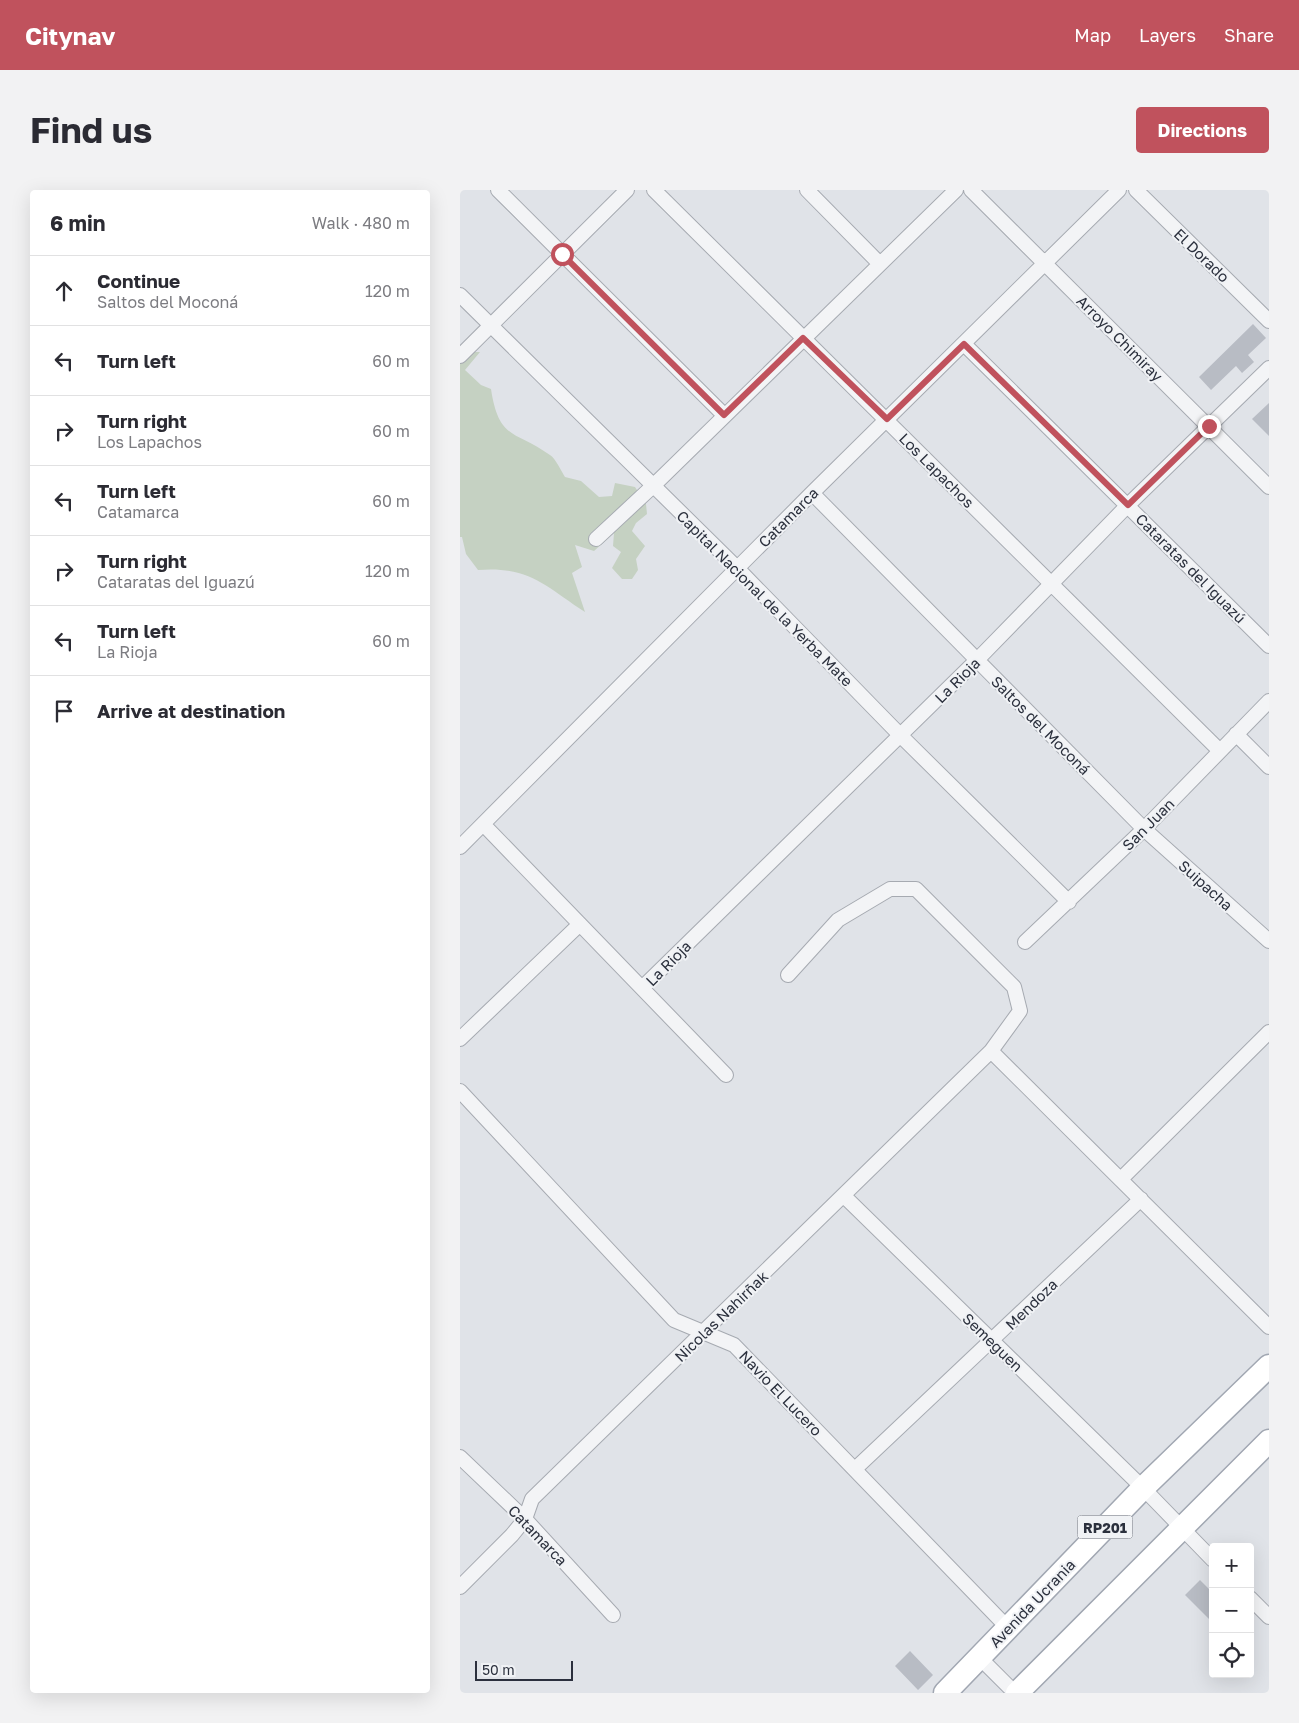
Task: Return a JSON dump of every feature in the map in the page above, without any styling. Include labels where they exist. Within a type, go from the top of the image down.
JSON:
[{"type":"main road","name":"Avenida Ucrania","points":[[946,1693],[1007,1627],[1143,1488],[1269,1366]]},
{"type":"main road","points":[[1016,1693],[1269,1441]]},
{"type":"street","points":[[498,190],[724,415]]},
{"type":"street","points":[[460,356],[627,190]]},
{"type":"street","name":"Los Lapachos","points":[[654,190],[887,419],[1050,585],[1220,750]]},
{"type":"street","points":[[808,190],[880,264]]},
{"type":"street","points":[[596,539],[653,486],[956,190]]},
{"type":"street","name":"Arroyo Chimiray","points":[[971,190],[1269,487]]},
{"type":"street","name":"Catamarca","points":[[460,847],[812,492],[1119,190]]},
{"type":"street","name":"El Dorado","points":[[1136,190],[1269,321]]},
{"type":"street","name":"Capital Nacional de la Yerba Mate","points":[[460,295],[737,568],[900,735],[1069,902]]},
{"type":"street","name":"Cataratas del Iguazú","points":[[964,344],[1269,646]]},
{"type":"street","name":"La Rioja","points":[[642,988],[977,660],[1128,505],[1269,368]]},
{"type":"street","name":"Saltos del Moconá","points":[[812,492],[1144,829]]},
{"type":"street","name":"San Juan","points":[[1024,942],[1069,902],[1144,829],[1269,702]]},
{"type":"street","points":[[1236,734],[1269,767]]},
{"type":"street","points":[[483,824],[726,1075]]},
{"type":"street","name":"Suipacha","points":[[1144,829],[1269,941]]},
{"type":"street","name":"Nicolas Nahirñak","points":[[460,1587],[525,1519],[532,1499],[991,1051],[1020,1011],[1014,987],[916,889],[890,889],[838,920],[788,975]]},
{"type":"street","points":[[460,1039],[580,924]]},
{"type":"street","points":[[1121,1179],[1269,1032]]},
{"type":"street","points":[[991,1051],[1269,1327]]},
{"type":"street","name":"Navio El Lucero","points":[[460,1091],[674,1320],[734,1346],[1007,1627]]},
{"type":"street","name":"Semeguen","points":[[844,1196],[1143,1488],[1209,1556]]},
{"type":"street","name":"Mendoza","points":[[855,1469],[1141,1199]]},
{"type":"street","name":"Catamarca","points":[[460,1457],[525,1519],[613,1615]]},
{"type":"street","points":[[1254,1602],[1269,1617]]},
{"type":"street","points":[[980,1658],[1016,1693]]},
{"type":"green space","points":[[460,352],[480,352],[465,370],[481,385],[491,389],[494,406],[504,426],[510,432],[550,455],[565,477],[581,481],[599,497],[612,496],[615,483],[635,487],[646,504],[647,514],[636,523],[632,531],[645,546],[636,559],[638,570],[632,579],[622,579],[612,568],[621,552],[613,546],[614,533],[594,551],[575,545],[582,567],[572,573],[585,612],[547,586],[524,575],[511,571],[478,570],[466,554],[462,537],[460,537]]},
{"type":"building","points":[[1253,324],[1266,338],[1248,355],[1254,362],[1242,373],[1236,366],[1211,390],[1199,377]]},
{"type":"building","points":[[1269,403],[1269,436],[1252,419]]},
{"type":"building","points":[[1200,1580],[1209,1589],[1209,1619],[1185,1595]]},
{"type":"building","points":[[910,1651],[933,1675],[918,1690],[895,1666]]},
{"type":"route","points":[[562,254],[724,415],[803,338],[887,419],[964,344],[1128,505],[1209,426]]}]
